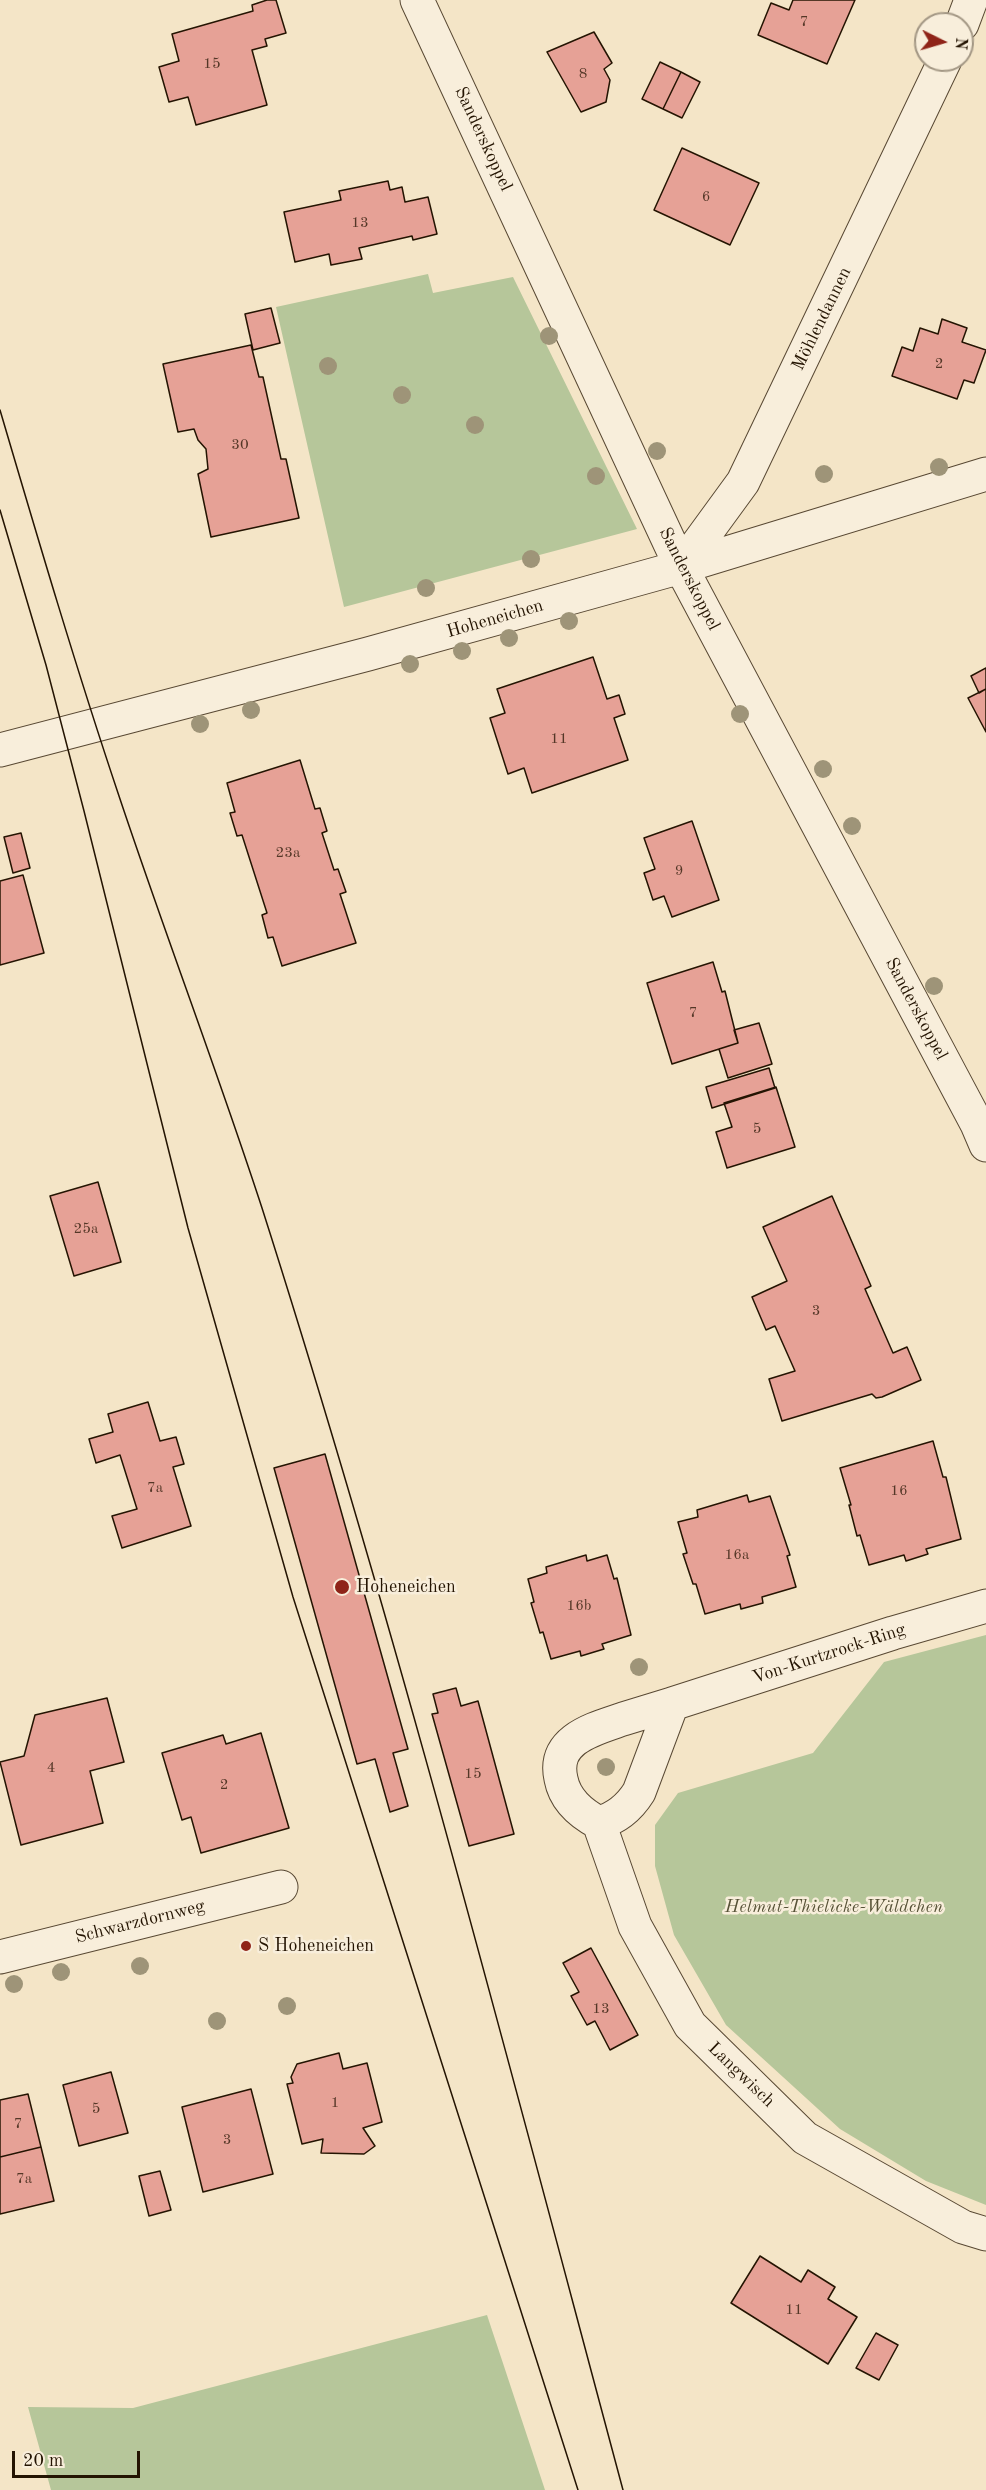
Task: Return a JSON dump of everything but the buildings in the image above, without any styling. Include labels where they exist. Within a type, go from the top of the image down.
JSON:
[{"type":"street","name":"Sanderskoppel","points":[[417,0],[530,237],[681,567],[977,1124],[986,1145]]},
{"type":"street","name":"Möhlendannen","points":[[681,567],[743,482],[939,72]]},
{"type":"street","name":"Hoheneichen","points":[[0,750],[329,665],[681,567],[986,474]]},
{"type":"street","name":"Von-Kurtzrock-Ring","points":[[599,1822],[585,1815],[566,1795],[559,1770],[561,1758],[572,1741],[585,1732],[893,1633],[986,1606]]},
{"type":"street","points":[[599,1822],[612,1819],[636,1798],[672,1704]]},
{"type":"street","name":"Langwisch","points":[[599,1822],[635,1926],[690,2025],[805,2138],[963,2227],[986,2234]]},
{"type":"street","name":"Schwarzdornweg","points":[[0,1957],[281,1887]]},
{"type":"green space","points":[[428,274],[433,293],[513,277],[637,529],[344,607],[276,307]]},
{"type":"green space","name":"Helmut-Thielicke-Wäldchen","points":[[986,1635],[986,2205],[926,2181],[840,2129],[726,2025],[674,1935],[655,1866],[655,1825],[678,1793],[813,1753],[884,1662]]},
{"type":"green space","points":[[487,2315],[545,2490],[51,2490],[28,2407],[133,2408]]},
{"type":"tram line","points":[[0,410],[103,748],[245,1156],[312,1367],[450,1847],[623,2490]]},
{"type":"tram line","points":[[0,510],[46,665],[188,1228],[293,1597],[578,2490]]},
{"type":"place","name":"Hoheneichen","points":[[342,1587]]},
{"type":"place","name":"S Hoheneichen","points":[[246,1946]]}]
